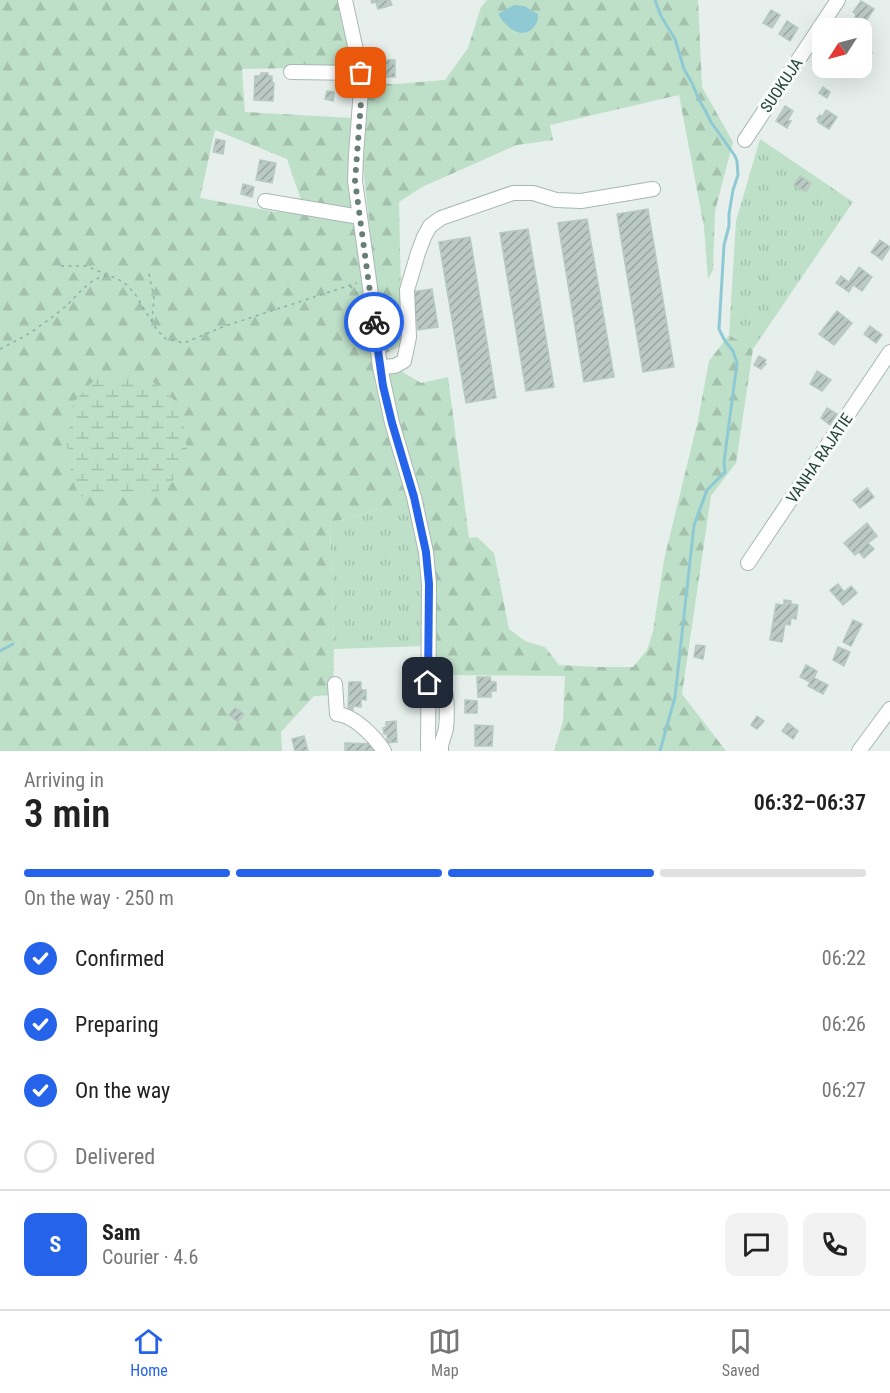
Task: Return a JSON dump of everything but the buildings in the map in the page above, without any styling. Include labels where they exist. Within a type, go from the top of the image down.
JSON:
[{"type":"street","points":[[345,0],[361,73],[362,89],[355,181],[380,367],[392,423],[414,497],[426,552],[429,584],[428,751]]},
{"type":"street","name":"SUOKUJA","points":[[745,140],[838,0]]},
{"type":"street","points":[[291,72],[361,73]]},
{"type":"street","points":[[380,367],[395,366],[404,361],[409,337],[407,290],[424,237],[430,226],[441,218],[513,193],[533,193],[556,200],[581,201],[653,189]]},
{"type":"street","points":[[266,201],[360,217]]},
{"type":"street","name":"VANHA RAJATIE","points":[[748,563],[890,352]]},
{"type":"street","points":[[428,683],[443,686],[447,697],[446,729],[441,741],[441,751]]},
{"type":"street","points":[[335,684],[337,714],[348,716],[360,725],[384,751]]},
{"type":"street","points":[[859,751],[890,709]]},
{"type":"path","points":[[61,266],[86,266],[118,279],[135,294],[157,330],[166,339],[184,343],[225,326],[369,280]]},
{"type":"path","points":[[149,274],[154,298],[152,322]]},
{"type":"path","points":[[0,349],[23,338],[38,327],[66,306],[94,280],[100,276],[109,276]]},
{"type":"green space","points":[[0,0],[337,0],[352,67],[242,69],[245,112],[353,118],[349,157],[354,213],[302,203],[287,159],[215,130],[200,198],[276,212],[299,209],[356,220],[375,384],[387,434],[408,501],[330,523],[334,649],[333,695],[314,696],[281,732],[282,751],[0,751]]},
{"type":"green space","points":[[487,0],[698,0],[702,87],[733,142],[715,211],[713,270],[708,279],[704,227],[679,95],[550,125],[553,140],[517,145],[422,187],[399,202],[402,345],[384,354],[362,159],[369,83],[395,84],[445,80],[468,48],[481,7]]},
{"type":"green space","points":[[760,139],[853,202],[753,349],[729,335],[736,221]]},
{"type":"green space","points":[[729,335],[753,349],[736,463],[711,496],[682,694],[726,751],[554,751],[563,721],[565,676],[435,675],[435,590],[389,390],[387,372],[401,371],[421,383],[448,377],[469,538],[477,537],[494,553],[509,629],[525,641],[545,647],[559,665],[633,667],[647,650],[653,631],[664,560],[698,420],[709,361]]},
{"type":"green space","points":[[146,376],[180,405],[188,455],[171,484],[152,494],[101,492],[80,497],[72,479],[67,445],[73,403],[97,377]]},
{"type":"green space","points":[[408,501],[417,532],[424,583],[423,646],[334,649],[330,523]]},
{"type":"water","points":[[514,5],[524,6],[538,14],[536,23],[528,32],[513,30],[498,14]]},
{"type":"waterway","points":[[655,0],[661,16],[675,39],[684,69],[699,100],[711,122],[735,156],[738,175],[733,190],[729,226],[724,245],[719,329],[733,351],[737,363],[724,462],[725,472],[707,490],[694,525],[675,697],[660,751]]},
{"type":"waterway","points":[[0,651],[13,644]]},
{"type":"way so far","points":[[361,73],[362,89],[355,181],[374,322]]},
{"type":"route","points":[[374,322],[383,386],[414,497],[426,552],[429,584],[428,683]]}]
